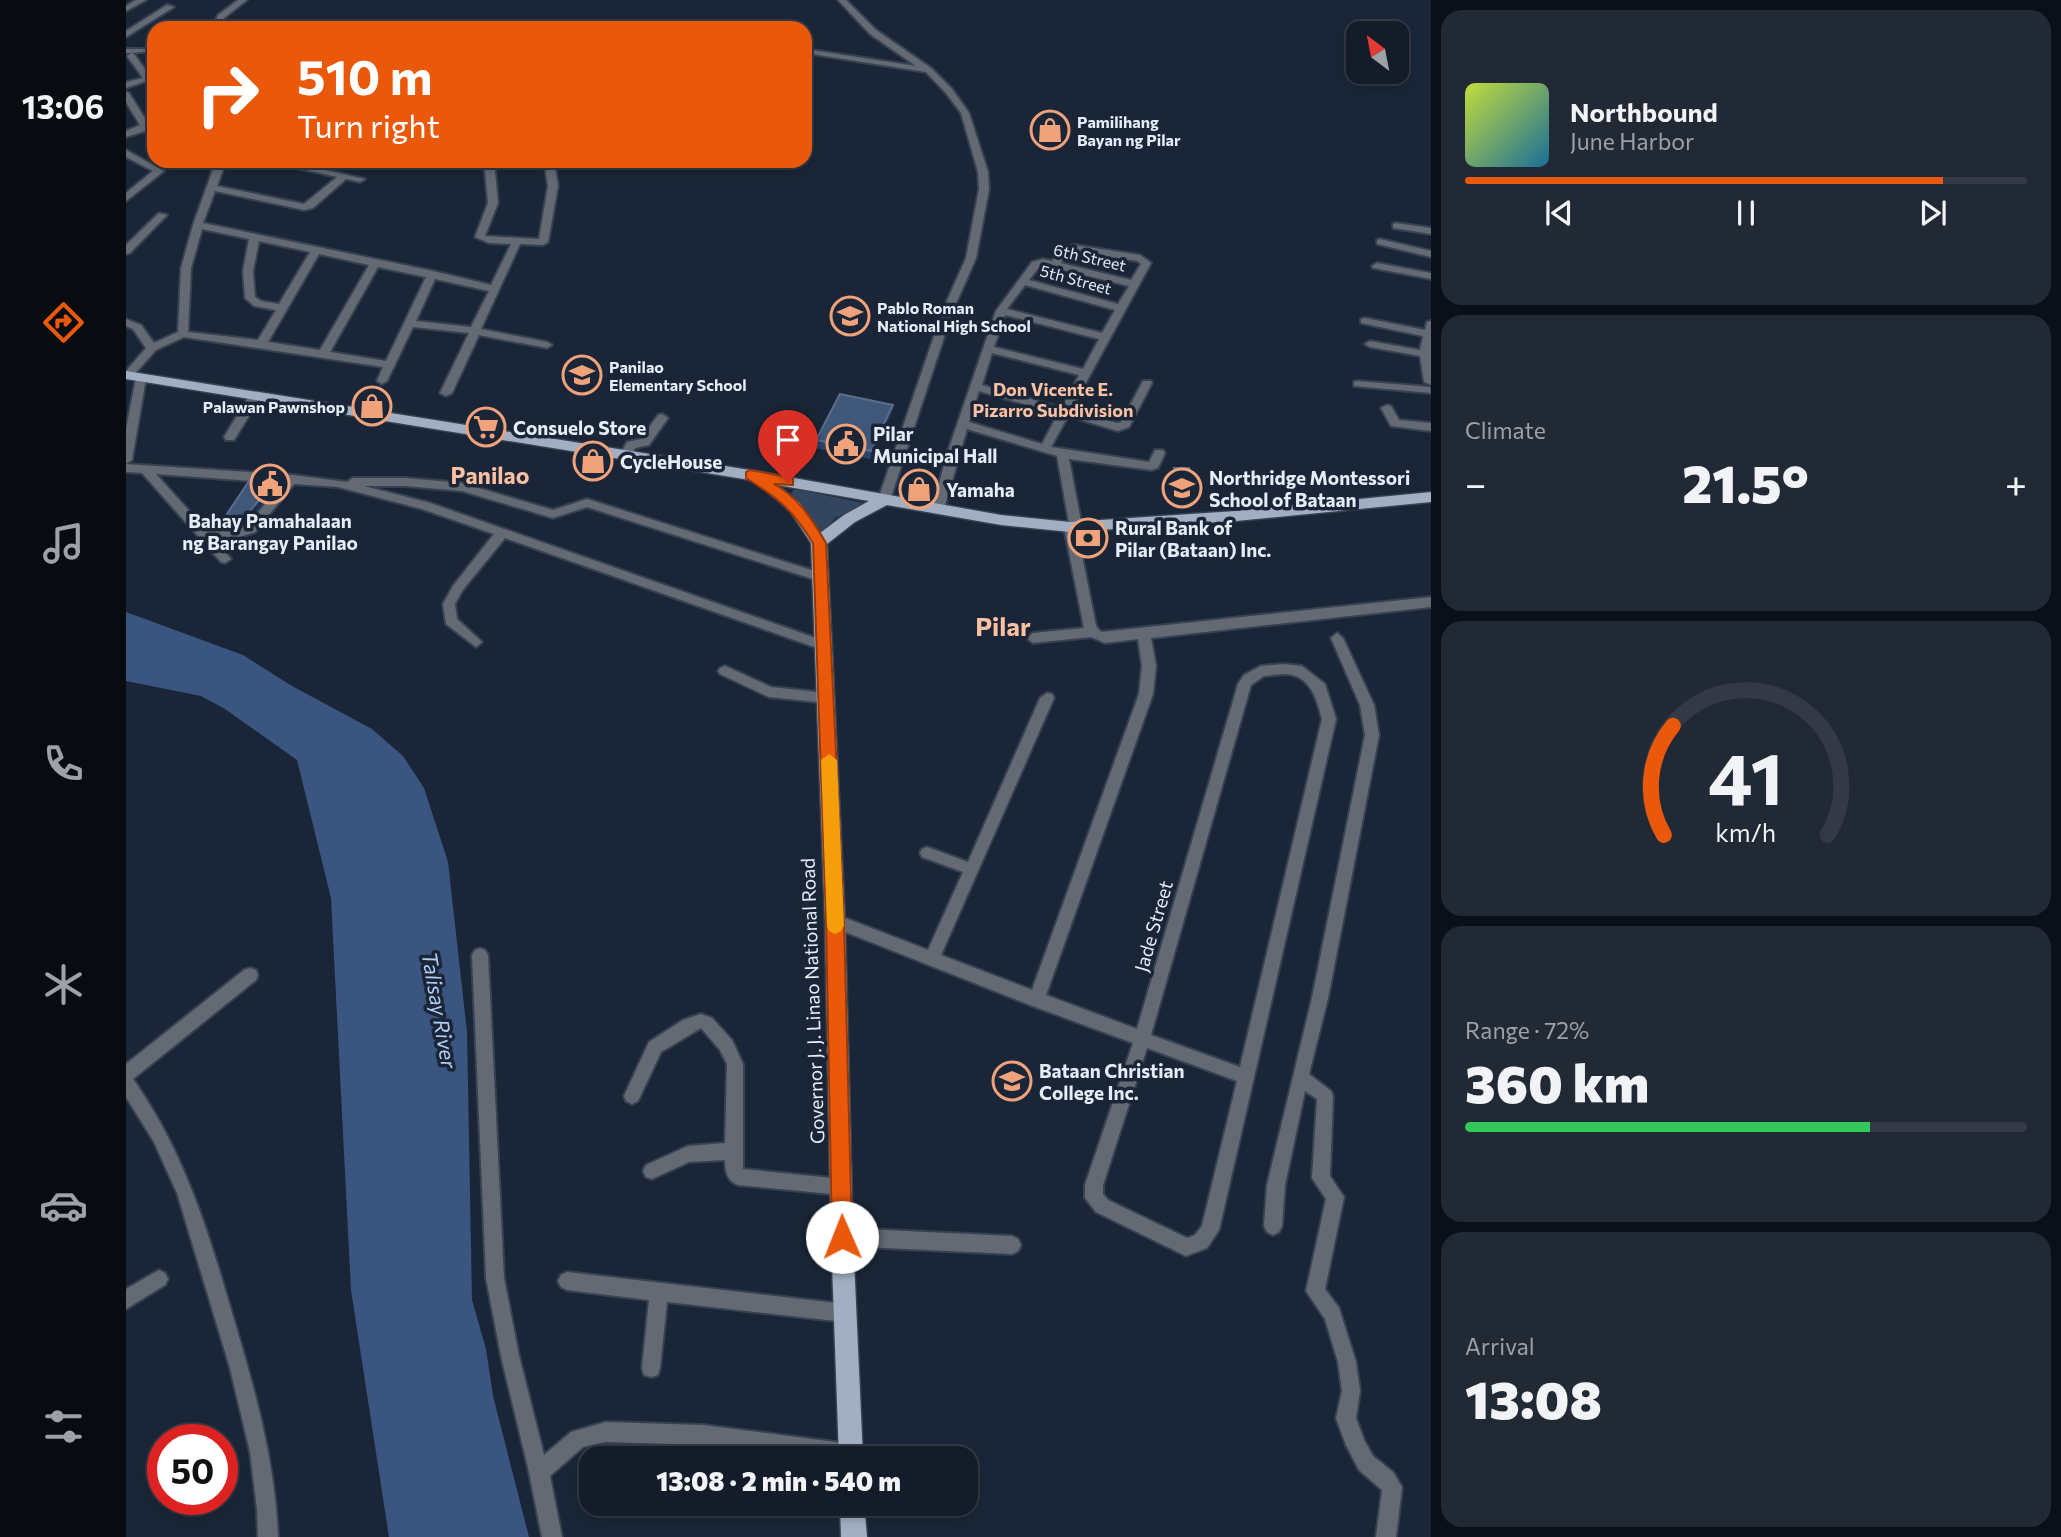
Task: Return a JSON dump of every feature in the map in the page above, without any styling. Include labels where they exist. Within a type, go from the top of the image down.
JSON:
[{"type":"main road","points":[[132,376],[750,475],[1006,521],[1073,527],[1236,516],[1431,497]]},
{"type":"main road","points":[[750,475],[784,496],[804,517],[820,543],[832,528],[884,500]]},
{"type":"main road","name":"Governor J. J. Linao National Road","points":[[820,543],[835,920],[842,1237],[851,1446]]},
{"type":"main road","points":[[853,1516],[854,1537]]},
{"type":"street","points":[[126,9],[142,0]]},
{"type":"street","points":[[219,21],[243,0]]},
{"type":"street","points":[[842,0],[873,32],[928,70],[965,113],[983,172],[984,189],[971,258],[948,310],[884,500]]},
{"type":"street","points":[[165,21],[172,3]]},
{"type":"street","points":[[126,35],[172,3]]},
{"type":"street","points":[[147,50],[129,53],[147,78]]},
{"type":"street","points":[[812,52],[928,70]]},
{"type":"street","points":[[126,85],[147,79]]},
{"type":"street","points":[[126,95],[145,125],[142,129],[126,134]]},
{"type":"street","points":[[126,153],[147,164]]},
{"type":"street","points":[[126,198],[159,171],[154,168]]},
{"type":"street","points":[[183,334],[186,268],[219,168]]},
{"type":"street","points":[[307,168],[360,178]]},
{"type":"street","points":[[490,168],[493,203],[480,237],[489,240],[543,242],[552,186],[550,168]]},
{"type":"street","points":[[212,188],[304,207],[310,206],[344,176]]},
{"type":"street","points":[[126,251],[162,215]]},
{"type":"street","points":[[198,225],[494,289]]},
{"type":"street","points":[[1396,226],[1431,231]]},
{"type":"street","points":[[255,236],[248,275],[249,297],[255,302],[282,308]]},
{"type":"street","points":[[446,393],[517,241]]},
{"type":"street","points":[[1380,242],[1431,254]]},
{"type":"street","points":[[1045,448],[1146,262],[1140,258],[1075,248],[1065,250],[1055,265]]},
{"type":"street","points":[[261,344],[317,249]]},
{"type":"street","points":[[323,354],[376,262]]},
{"type":"street","name":"6th Street","points":[[1022,281],[1038,262],[1134,284]]},
{"type":"street","points":[[1377,266],[1431,276]]},
{"type":"street","points":[[382,380],[433,274]]},
{"type":"street","points":[[938,509],[987,348],[1001,311],[1022,281]]},
{"type":"street","name":"5th Street","points":[[1022,281],[1121,308]]},
{"type":"street","points":[[1001,311],[1105,337]]},
{"type":"street","points":[[1358,384],[1430,388],[1426,354],[1429,329],[1365,321]]},
{"type":"street","points":[[126,322],[137,327],[152,348]]},
{"type":"street","points":[[410,324],[476,331],[547,345]]},
{"type":"street","points":[[126,460],[132,376],[152,348],[183,334],[389,365]]},
{"type":"street","points":[[1370,344],[1426,354]]},
{"type":"street","points":[[987,348],[1086,373]]},
{"type":"street","points":[[976,387],[1118,427],[1125,425],[1147,383]]},
{"type":"street","points":[[230,436],[255,396]]},
{"type":"street","points":[[1387,408],[1395,423],[1431,427]]},
{"type":"street","points":[[626,455],[631,445],[647,440],[662,418]]},
{"type":"street","points":[[964,424],[1062,454],[1151,466],[1160,453]]},
{"type":"street","points":[[1062,454],[1092,632]]},
{"type":"street","points":[[126,468],[338,483],[405,482],[462,487],[553,514],[587,503],[820,577]]},
{"type":"street","points":[[145,470],[225,559]]},
{"type":"street","points":[[206,535],[237,534],[251,529],[292,479]]},
{"type":"street","points":[[338,483],[426,506],[825,646]]},
{"type":"street","points":[[475,642],[451,621],[449,604],[457,589],[502,533]]},
{"type":"street","points":[[1032,638],[1092,632],[1105,638],[1431,602]]},
{"type":"street","points":[[1036,1000],[1146,694],[1149,666],[1144,634]]},
{"type":"street","points":[[1273,1226],[1276,1185],[1320,998],[1372,735],[1367,705],[1337,638]]},
{"type":"street","name":"Jade Street","points":[[1273,669],[1297,669],[1320,688],[1329,719],[1210,1230],[1201,1242],[1186,1247],[1102,1206],[1094,1198],[1094,1185],[1142,1039],[1249,677],[1273,669]]},
{"type":"street","points":[[725,671],[769,692],[827,698]]},
{"type":"street","points":[[932,959],[1047,698]]},
{"type":"street","points":[[927,853],[971,869]]},
{"type":"street","points":[[835,920],[1036,1000],[1246,1077]]},
{"type":"street","points":[[480,955],[495,1278],[518,1394],[539,1472],[552,1537]]},
{"type":"street","points":[[126,1074],[250,975]]},
{"type":"street","points":[[632,1096],[655,1047],[689,1025],[701,1021],[706,1023],[726,1045],[735,1064],[733,1150],[734,1170],[738,1177],[842,1187]]},
{"type":"street","points":[[1300,1077],[1325,1096],[1321,1178],[1335,1197],[1315,1292],[1333,1314],[1343,1349],[1351,1391],[1346,1418],[1356,1446],[1366,1463],[1386,1479],[1392,1488],[1386,1537]]},
{"type":"street","points":[[126,1083],[153,1124],[181,1179],[194,1213],[247,1395],[264,1482],[268,1537]]},
{"type":"street","points":[[652,1171],[688,1154],[733,1150]]},
{"type":"street","points":[[842,1237],[1013,1245]]},
{"type":"street","points":[[126,1300],[159,1279]]},
{"type":"street","points":[[568,1281],[845,1313]]},
{"type":"street","points":[[651,1368],[659,1292]]},
{"type":"street","points":[[539,1472],[578,1439],[606,1432],[703,1435],[781,1446]]},
{"type":"shaded area","points":[[795,489],[868,504],[835,518],[820,536],[790,494]]},
{"type":"water","name":"Talisay River","points":[[126,612],[243,655],[292,686],[372,729],[403,756],[424,788],[448,862],[467,1032],[472,1300],[486,1349],[493,1396],[529,1537],[389,1537],[351,1290],[331,898],[297,760],[225,709],[201,696],[126,681]]},
{"type":"building","points":[[840,394],[893,405],[871,451],[816,440]]},
{"type":"building","points":[[785,411],[803,415],[786,447],[768,442]]},
{"type":"building","points":[[1174,468],[1189,468],[1197,489],[1182,490]]},
{"type":"building","points":[[249,481],[275,481],[245,517],[227,514]]},
{"type":"slow traffic","points":[[829,760],[835,926]]},
{"type":"place","name":"Pamilihang Bayan ng Pilar","points":[[1050,130]]},
{"type":"place","name":"Pablo Roman National High School","points":[[850,316]]},
{"type":"place","name":"Panilao Elementary School","points":[[582,375]]},
{"type":"place","name":"Palawan Pawnshop","points":[[372,406]]},
{"type":"place","name":"Consuelo Store","points":[[486,427]]},
{"type":"place","name":"Pilar Municipal Hall","points":[[846,444]]},
{"type":"place","name":"CycleHouse","points":[[593,461]]},
{"type":"place","name":"Bahay Pamahalaan ng Barangay Panilao","points":[[270,484]]},
{"type":"place","name":"Northridge Montessori School of Bataan","points":[[1182,488]]},
{"type":"place","name":"Yamaha","points":[[919,489]]},
{"type":"place","name":"Rural Bank of Pilar (Bataan) Inc.","points":[[1088,538]]},
{"type":"place","name":"Bataan Christian College Inc.","points":[[1012,1081]]},
{"type":"district","name":"Don Vicente E. Pizarro Subdivision","points":[[1053,399]]},
{"type":"district","name":"Panilao","points":[[490,475]]},
{"type":"district","name":"Pilar","points":[[1003,625]]},
{"type":"route","points":[[788,482],[750,475],[764,481],[796,507],[820,543],[835,920],[842,1237]]}]
